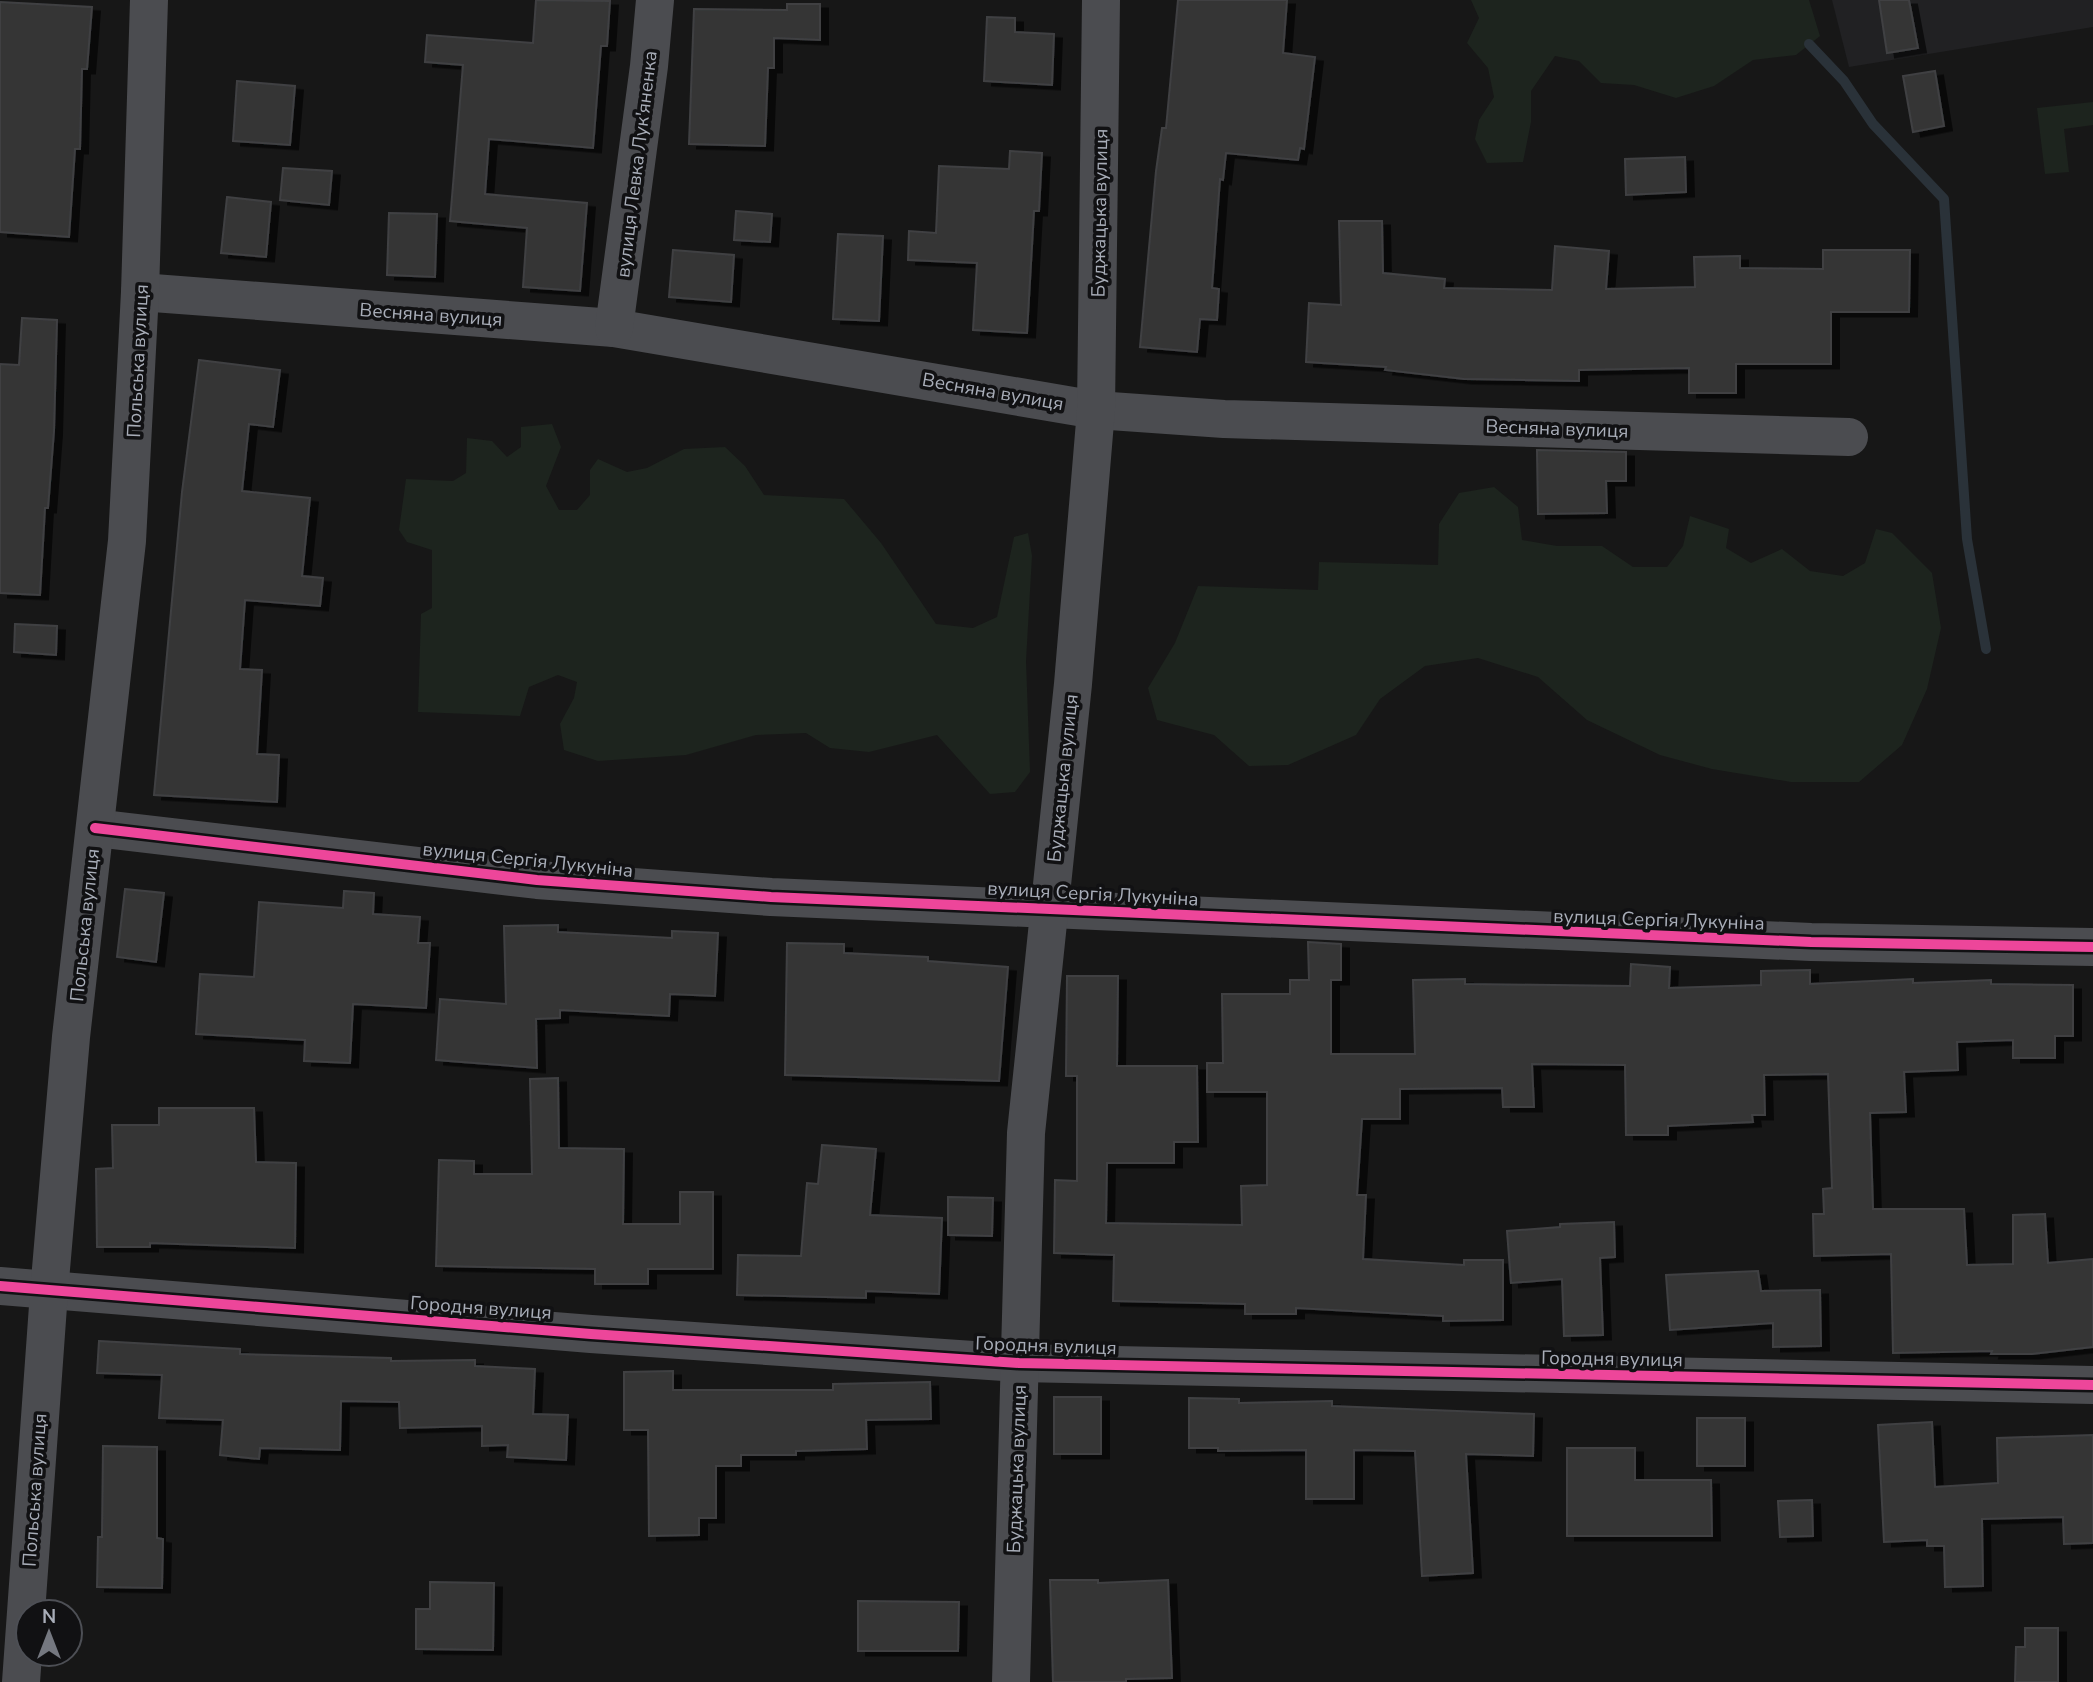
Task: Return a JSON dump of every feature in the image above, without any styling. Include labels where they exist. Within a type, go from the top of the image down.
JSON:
[{"type":"street","name":"Польська вулиця","points":[[21,1682],[49,1292],[71,1037],[127,541],[141,292],[149,0]]},
{"type":"street","name":"вулиця Левка Лук'яненка","points":[[614,328],[649,66],[655,0]]},
{"type":"street","name":"Буджацька вулиця","points":[[1011,1682],[1026,1133],[1047,908],[1073,684],[1096,410],[1101,0]]},
{"type":"street","name":"Весняна вулиця","points":[[141,292],[614,328],[1096,410],[1224,419],[1849,437]]},
{"type":"street","name":"вулиця Сергія Лукуніна","points":[[95,828],[537,880],[771,897],[1811,942],[2093,947]]},
{"type":"street","name":"Городня вулиця","points":[[0,1286],[49,1292],[1019,1363],[2093,1385]]},
{"type":"shaded area","points":[[1471,0],[1809,0],[1820,36],[1796,55],[1753,60],[1714,86],[1676,98],[1634,85],[1601,83],[1579,61],[1555,56],[1531,91],[1531,122],[1523,162],[1487,163],[1475,139],[1479,120],[1494,97],[1488,68],[1467,43],[1479,18]]},
{"type":"shaded area","points":[[1832,0],[2093,0],[2093,27],[1849,67]]},
{"type":"shaded area","points":[[2093,102],[2093,125],[2064,129],[2069,172],[2045,174],[2037,108]]},
{"type":"shaded area","points":[[552,424],[561,447],[546,486],[559,510],[577,510],[590,495],[590,470],[598,459],[627,472],[647,468],[684,449],[725,447],[745,466],[764,495],[844,499],[881,543],[936,624],[973,628],[997,617],[1014,537],[1028,533],[1032,556],[1026,661],[1030,772],[1015,792],[990,794],[937,735],[869,752],[830,748],[806,733],[756,735],[686,755],[598,761],[564,750],[560,724],[574,698],[577,682],[558,675],[529,687],[520,716],[418,712],[421,614],[432,608],[432,550],[407,542],[399,530],[406,479],[453,481],[466,473],[467,438],[492,441],[507,457],[521,447],[521,427]]},
{"type":"shaded area","points":[[1494,487],[1518,507],[1522,540],[1557,546],[1602,546],[1633,567],[1667,567],[1683,546],[1690,516],[1729,529],[1726,548],[1751,563],[1782,549],[1810,571],[1843,576],[1865,563],[1876,529],[1892,533],[1932,573],[1941,628],[1927,689],[1902,745],[1859,782],[1791,782],[1712,769],[1660,755],[1587,720],[1538,677],[1478,658],[1425,666],[1380,699],[1356,735],[1288,765],[1249,766],[1214,735],[1157,720],[1148,688],[1175,643],[1198,586],[1318,590],[1319,562],[1438,565],[1439,524],[1459,493]]},
{"type":"building","points":[[536,0],[610,1],[607,46],[601,46],[593,148],[489,139],[485,194],[587,203],[580,291],[523,287],[527,228],[450,221],[463,65],[425,62],[427,35],[533,43]]},
{"type":"building","points":[[1178,0],[1287,0],[1283,53],[1315,57],[1304,149],[1300,148],[1298,160],[1226,153],[1223,180],[1220,179],[1212,288],[1219,289],[1217,320],[1200,319],[1197,352],[1140,347],[1156,171],[1162,128],[1166,128]]},
{"type":"building","points":[[1879,0],[1909,0],[1918,48],[1887,53]]},
{"type":"building","points":[[0,2],[92,7],[87,69],[82,69],[80,149],[75,149],[69,237],[0,232]]},
{"type":"building","points":[[787,4],[820,4],[820,40],[774,38],[774,68],[768,68],[765,146],[689,144],[694,9],[787,10]]},
{"type":"building","points":[[987,17],[1015,18],[1015,32],[1054,34],[1052,85],[984,81]]},
{"type":"building","points":[[1935,71],[1944,126],[1913,132],[1903,76]]},
{"type":"building","points":[[237,81],[295,86],[290,145],[233,141]]},
{"type":"building","points":[[1010,151],[1042,153],[1039,211],[1034,211],[1027,333],[973,330],[977,263],[908,260],[909,231],[936,233],[939,166],[1009,169]]},
{"type":"building","points":[[1685,157],[1686,192],[1626,195],[1625,159]]},
{"type":"building","points":[[283,168],[332,171],[329,205],[280,200]]},
{"type":"building","points":[[227,197],[271,202],[266,257],[221,253]]},
{"type":"building","points":[[736,211],[772,214],[770,242],[734,240]]},
{"type":"building","points":[[389,213],[437,214],[435,277],[387,275]]},
{"type":"building","points":[[1339,221],[1382,221],[1383,273],[1445,279],[1444,288],[1552,290],[1555,246],[1609,251],[1606,289],[1695,287],[1694,257],[1740,256],[1740,268],[1823,269],[1823,250],[1910,250],[1909,312],[1831,312],[1831,364],[1736,364],[1736,393],[1689,393],[1689,368],[1579,370],[1579,381],[1464,379],[1385,370],[1386,367],[1306,362],[1309,303],[1341,305]]},
{"type":"building","points":[[838,234],[883,236],[879,321],[833,319]]},
{"type":"building","points":[[673,250],[734,255],[731,302],[669,297]]},
{"type":"building","points":[[22,318],[57,320],[54,431],[48,508],[45,508],[40,595],[0,593],[0,364],[19,365]]},
{"type":"building","points":[[199,360],[280,370],[273,427],[249,424],[242,491],[310,498],[302,576],[323,578],[320,606],[245,600],[240,669],[262,670],[257,754],[279,755],[277,802],[154,795],[182,492]]},
{"type":"building","points":[[1537,450],[1626,452],[1626,481],[1606,481],[1607,513],[1538,514]]},
{"type":"building","points":[[15,624],[57,626],[56,655],[14,652]]},
{"type":"building","points":[[125,889],[164,893],[156,962],[117,957]]},
{"type":"building","points":[[344,891],[374,893],[373,914],[420,917],[418,943],[430,943],[426,1008],[353,1004],[350,1063],[304,1061],[305,1040],[196,1034],[200,974],[254,977],[259,902],[343,908]]},
{"type":"building","points":[[558,925],[558,932],[672,938],[672,931],[718,933],[715,996],[670,994],[669,1016],[560,1010],[560,1018],[536,1019],[537,1068],[436,1060],[440,999],[506,1004],[504,926]]},
{"type":"building","points":[[1308,942],[1341,944],[1341,980],[1331,980],[1331,1054],[1415,1054],[1413,980],[1465,979],[1465,984],[1630,986],[1631,964],[1670,967],[1669,988],[1761,985],[1761,971],[1810,970],[1810,984],[1913,979],[1913,983],[1991,980],[1991,984],[2073,985],[2073,1036],[2055,1036],[2055,1058],[2013,1058],[2013,1040],[1957,1042],[1958,1070],[1904,1072],[1906,1112],[1870,1113],[1873,1209],[1964,1209],[1967,1265],[2013,1264],[2013,1215],[2045,1214],[2048,1263],[2093,1259],[2093,1347],[2032,1354],[1991,1354],[1992,1351],[1893,1353],[1891,1254],[1814,1256],[1813,1214],[1824,1214],[1823,1189],[1832,1188],[1828,1074],[1764,1075],[1765,1115],[1752,1115],[1753,1122],[1668,1126],[1668,1135],[1626,1135],[1625,1065],[1532,1064],[1534,1107],[1503,1107],[1502,1088],[1400,1089],[1400,1119],[1362,1119],[1357,1195],[1366,1195],[1363,1259],[1464,1265],[1464,1260],[1503,1260],[1503,1320],[1443,1321],[1443,1316],[1296,1308],[1296,1314],[1245,1314],[1245,1304],[1113,1301],[1114,1255],[1054,1253],[1055,1180],[1077,1181],[1077,1076],[1066,1076],[1067,976],[1118,976],[1117,1066],[1197,1066],[1198,1142],[1174,1142],[1174,1163],[1107,1163],[1106,1223],[1242,1225],[1241,1186],[1267,1185],[1267,1092],[1207,1092],[1207,1063],[1223,1063],[1222,994],[1290,994],[1290,980],[1309,980]]},
{"type":"building","points":[[787,943],[844,944],[844,953],[928,957],[928,961],[1008,967],[999,1081],[785,1075]]},
{"type":"building","points":[[558,1078],[559,1148],[624,1149],[623,1224],[680,1224],[680,1192],[713,1192],[713,1269],[648,1269],[648,1284],[595,1284],[595,1269],[436,1266],[439,1160],[474,1161],[474,1174],[532,1174],[530,1079]]},
{"type":"building","points":[[159,1108],[254,1108],[256,1162],[296,1163],[295,1248],[150,1243],[150,1247],[97,1247],[96,1169],[113,1168],[112,1125],[159,1125]]},
{"type":"building","points":[[822,1145],[876,1149],[870,1215],[942,1218],[939,1294],[866,1291],[866,1298],[737,1295],[738,1255],[801,1256],[807,1183],[818,1184]]},
{"type":"building","points":[[948,1197],[993,1198],[992,1236],[948,1235]]},
{"type":"building","points":[[1614,1222],[1615,1257],[1600,1258],[1603,1335],[1564,1336],[1562,1279],[1511,1283],[1507,1231],[1560,1227],[1560,1224]]},
{"type":"building","points":[[1758,1271],[1761,1291],[1820,1290],[1821,1346],[1773,1347],[1773,1323],[1670,1330],[1666,1275]]},
{"type":"building","points":[[99,1341],[240,1349],[240,1354],[391,1358],[391,1361],[475,1360],[475,1366],[535,1369],[533,1414],[568,1415],[566,1460],[507,1457],[508,1445],[482,1446],[482,1426],[400,1428],[399,1402],[341,1401],[340,1450],[260,1448],[259,1459],[220,1455],[223,1420],[159,1418],[162,1375],[97,1373]]},
{"type":"building","points":[[673,1371],[673,1390],[833,1390],[833,1384],[930,1382],[931,1419],[866,1420],[867,1449],[796,1451],[796,1455],[741,1455],[741,1466],[716,1466],[716,1518],[699,1518],[699,1535],[649,1536],[648,1430],[624,1430],[624,1372]]},
{"type":"building","points":[[1054,1397],[1101,1397],[1101,1454],[1054,1454]]},
{"type":"building","points":[[1189,1398],[1239,1399],[1239,1403],[1332,1401],[1332,1406],[1534,1414],[1533,1456],[1466,1454],[1473,1573],[1422,1576],[1415,1451],[1354,1450],[1354,1499],[1306,1499],[1306,1450],[1218,1451],[1218,1448],[1189,1448]]},
{"type":"building","points":[[1697,1418],[1745,1418],[1745,1466],[1697,1466]]},
{"type":"building","points":[[1932,1422],[1935,1487],[1998,1483],[1997,1438],[2093,1435],[2093,1543],[2064,1544],[2063,1517],[1982,1519],[1983,1586],[1945,1587],[1944,1546],[1927,1546],[1927,1540],[1884,1542],[1878,1425]]},
{"type":"building","points":[[103,1446],[157,1447],[157,1538],[163,1539],[162,1588],[97,1587],[98,1537],[102,1537]]},
{"type":"building","points":[[1567,1448],[1635,1448],[1635,1480],[1711,1480],[1712,1536],[1567,1536]]},
{"type":"building","points":[[1812,1500],[1813,1536],[1780,1537],[1778,1501]]},
{"type":"building","points":[[1050,1580],[1098,1580],[1098,1583],[1168,1580],[1172,1678],[1126,1679],[1126,1682],[1053,1682]]},
{"type":"building","points":[[430,1582],[494,1583],[493,1650],[416,1649],[416,1609],[430,1609]]},
{"type":"building","points":[[858,1601],[959,1602],[958,1651],[858,1651]]},
{"type":"building","points":[[2025,1628],[2058,1628],[2058,1682],[2015,1682],[2016,1647],[2025,1647]]},
{"type":"waterway","points":[[1809,44],[1844,81],[1873,124],[1944,199],[1967,539],[1986,649]]},
{"type":"cycle path","points":[[95,828],[537,880],[771,897],[1811,942],[2093,947]]},
{"type":"cycle path","points":[[0,1286],[591,1334],[1019,1363],[2093,1385]]}]
